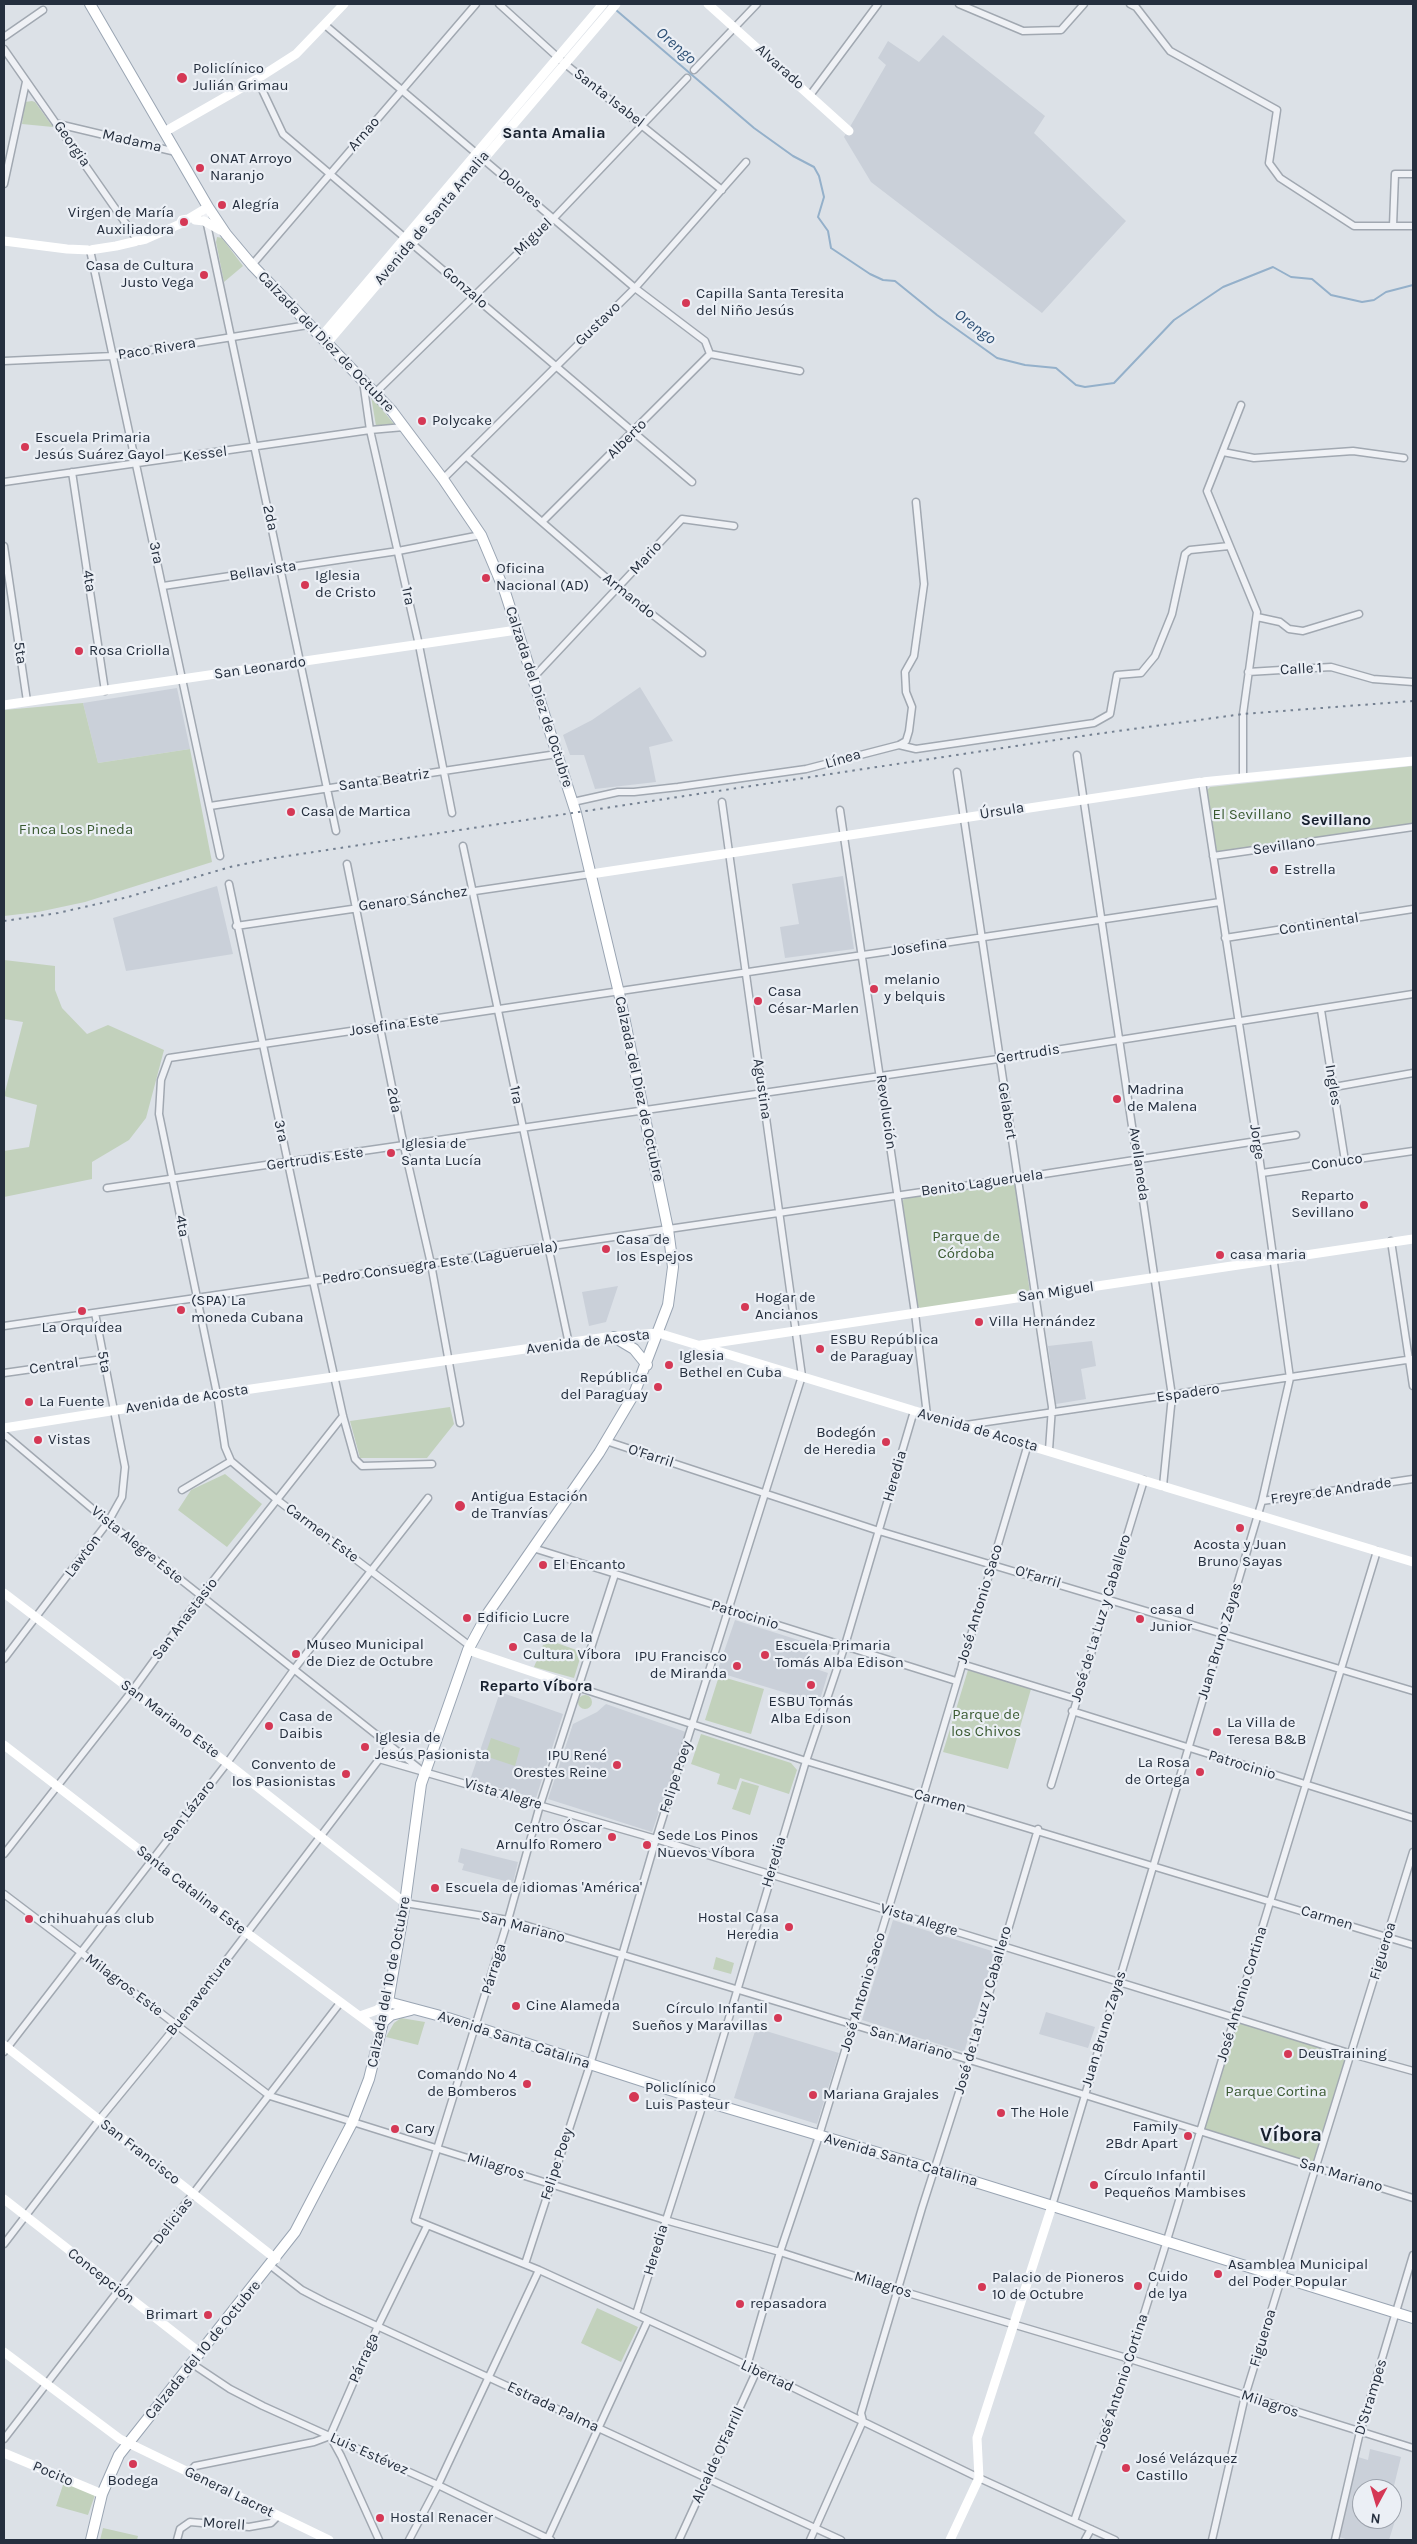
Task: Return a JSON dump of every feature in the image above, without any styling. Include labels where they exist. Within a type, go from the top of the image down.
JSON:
[{"type":"main road","name":"Calzada del Diez de Octubre","points":[[90,4],[166,132],[200,194],[207,214],[308,325],[376,392],[406,427],[481,535],[505,592],[573,802],[619,993],[668,1229],[673,1267],[672,1292],[658,1333]]},
{"type":"main road","points":[[533,1548],[606,1442],[634,1394],[658,1333]]},
{"type":"main road","points":[[614,1337],[634,1349],[647,1364]]},
{"type":"main road","name":"Calzada del 10 de Octubre","points":[[91,2540],[102,2494],[112,2469],[128,2443],[273,2262],[299,2226],[352,2123],[370,2079],[388,2002],[405,1903],[415,1817],[424,1772],[469,1648],[488,1613],[533,1548]]},
{"type":"main road","name":"Avenida Santa Catalina","points":[[388,2002],[476,2027],[590,2065],[1413,2318]]},
{"type":"main road","points":[[382,2027],[397,2013],[417,2010]]},
{"type":"street","points":[[166,132],[257,80],[296,54],[326,25],[344,4]]},
{"type":"street","name":"Arnao","points":[[252,265],[476,4]]},
{"type":"street","name":"Santa Isabel","points":[[499,4],[561,60],[722,190]]},
{"type":"street","name":"Avenida de Santa Amalia","points":[[324,340],[603,8],[616,4]]},
{"type":"street","name":"Alvarado","points":[[708,4],[811,94],[849,131]]},
{"type":"street","points":[[694,70],[757,4]]},
{"type":"street","points":[[811,94],[878,4]]},
{"type":"street","points":[[959,4],[1023,30],[1061,30],[1084,4]]},
{"type":"street","points":[[1130,4],[1136,7],[1170,51],[1277,110],[1269,163],[1280,178],[1354,226],[1413,226]]},
{"type":"street","points":[[4,37],[42,10]]},
{"type":"street","name":"Dolores","points":[[326,25],[635,288],[705,340],[710,354]]},
{"type":"street","name":"Georgia","points":[[4,49],[138,241]]},
{"type":"street","name":"Miguel","points":[[376,392],[473,295],[554,218],[687,78]]},
{"type":"street","name":"Gonzalo","points":[[257,80],[283,134],[692,482]]},
{"type":"street","points":[[4,184],[26,82]]},
{"type":"street","name":"Madama","points":[[58,124],[177,152]]},
{"type":"street","name":"Gustavo","points":[[443,479],[635,288],[746,162]]},
{"type":"street","points":[[1393,226],[1395,174],[1413,174]]},
{"type":"street","points":[[180,224],[184,226],[207,214]]},
{"type":"street","points":[[4,241],[42,247],[90,250],[138,241],[180,224],[182,220],[207,214]]},
{"type":"street","name":"2da","points":[[207,214],[230,338],[281,568],[336,831]]},
{"type":"street","name":"3ra","points":[[90,250],[220,856]]},
{"type":"street","name":"Paco Rivera","points":[[4,361],[114,356],[308,325]]},
{"type":"street","points":[[710,354],[800,371]]},
{"type":"street","name":"Alberto","points":[[542,522],[710,354]]},
{"type":"street","name":"1ra","points":[[363,380],[370,430],[419,645],[452,813]]},
{"type":"street","points":[[1241,405],[1207,491],[1257,612],[1243,714],[1243,777]]},
{"type":"street","name":"Kessel","points":[[4,482],[370,430],[406,427]]},
{"type":"street","points":[[1223,452],[1254,458],[1353,451],[1404,458]]},
{"type":"street","name":"Armando","points":[[466,457],[618,588],[702,653]]},
{"type":"street","name":"4ta","points":[[72,472],[105,691]]},
{"type":"street","points":[[900,745],[906,741],[909,731],[912,707],[904,681],[905,672],[914,656],[924,584],[916,502]]},
{"type":"street","name":"Mario","points":[[532,679],[682,519],[734,526]]},
{"type":"street","name":"Bellavista","points":[[163,586],[398,551],[481,535]]},
{"type":"street","name":"5ta","points":[[4,546],[27,701]]},
{"type":"street","name":"Línea","points":[[573,802],[618,792],[669,788],[806,769],[900,745],[916,749],[1094,723],[1110,714],[1117,675],[1141,673],[1155,656],[1172,614],[1185,554],[1190,550],[1229,546]]},
{"type":"street","points":[[1257,617],[1280,622],[1289,628],[1303,631],[1359,614]]},
{"type":"street","name":"San Leonardo","points":[[4,705],[517,630]]},
{"type":"street","name":"Calle 1","points":[[1248,672],[1332,667],[1373,679],[1413,682]]},
{"type":"street","name":"Santa Beatriz","points":[[210,806],[557,754]]},
{"type":"street","name":"Avellaneda","points":[[1077,755],[1082,799],[1156,1278],[1172,1396],[1163,1486]]},
{"type":"street","name":"Úrsula","points":[[591,874],[1202,782],[1413,761]]},
{"type":"street","name":"Gelabert","points":[[957,772],[998,1059],[1053,1412],[1048,1450]]},
{"type":"street","name":"Jorge","points":[[1202,782],[1262,1174],[1290,1378],[1262,1501]]},
{"type":"street","name":"Agustina","points":[[722,802],[802,1376]]},
{"type":"street","name":"Revolución","points":[[840,810],[881,1076],[915,1313],[927,1415]]},
{"type":"street","name":"Sevillano","points":[[1213,856],[1413,827]]},
{"type":"street","name":"1ra","points":[[463,846],[569,1344]]},
{"type":"street","name":"2da","points":[[347,864],[354,907],[450,1361],[460,1423]]},
{"type":"street","name":"Genaro Sánchez","points":[[236,926],[354,907],[591,874]]},
{"type":"street","name":"3ra","points":[[228,884],[335,1377]]},
{"type":"street","name":"Josefina","points":[[619,993],[1220,902]]},
{"type":"street","name":"Continental","points":[[1225,938],[1413,909]]},
{"type":"street","name":"Josefina Este","points":[[169,1058],[619,993]]},
{"type":"street","name":"Gertrudis","points":[[643,1110],[1239,1023],[1413,994]]},
{"type":"street","name":"Ingles","points":[[1320,1010],[1345,1161]]},
{"type":"street","name":"4ta","points":[[169,1058],[161,1080],[159,1114],[217,1394]]},
{"type":"street","points":[[1334,1087],[1413,1074]]},
{"type":"street","name":"Gertrudis Este","points":[[107,1188],[173,1180],[643,1110]]},
{"type":"street","name":"Benito Lagueruela","points":[[668,1229],[1296,1135]]},
{"type":"street","name":"Conuco","points":[[1262,1174],[1413,1151]]},
{"type":"street","name":"Pedro Consuegra Este (Lagueruela)","points":[[4,1326],[668,1229]]},
{"type":"street","name":"San Miguel","points":[[700,1345],[1413,1239]]},
{"type":"street","points":[[1392,1241],[1411,1360],[1413,1386]]},
{"type":"street","name":"5ta","points":[[95,1313],[113,1410]]},
{"type":"street","name":"Avenida de Acosta","points":[[4,1428],[217,1394],[614,1337],[658,1333],[1413,1562]]},
{"type":"street","name":"Central","points":[[4,1373],[103,1359]]},
{"type":"street","name":"Espadero","points":[[963,1425],[1411,1360]]},
{"type":"street","name":"Felipe Poey","points":[[525,2264],[550,2182],[590,2065],[656,1839],[730,1610],[802,1376]]},
{"type":"street","points":[[335,1377],[342,1416],[355,1459],[362,1466],[432,1464]]},
{"type":"street","points":[[182,1490],[231,1461],[225,1447],[217,1394]]},
{"type":"street","name":"Lawton","points":[[4,1659],[108,1522],[122,1497],[125,1478],[113,1410]]},
{"type":"street","name":"Heredia","points":[[636,2314],[704,2100],[770,1875],[845,1645],[914,1411]]},
{"type":"street","name":"San Anastasio","points":[[4,1854],[132,1691],[201,1596],[342,1416]]},
{"type":"street","name":"Vista Alegre Este","points":[[4,1434],[108,1522],[295,1668],[424,1772]]},
{"type":"street","name":"O'Farril","points":[[606,1442],[879,1531],[1413,1691]]},
{"type":"street","name":"José Antonio Saco","points":[[747,2366],[780,2252],[819,2136],[923,1796],[1028,1444]]},
{"type":"street","name":"Carmen Este","points":[[231,1461],[276,1499],[372,1571],[469,1648]]},
{"type":"street","name":"Freyre de Andrade","points":[[1259,1516],[1262,1501],[1413,1479]]},
{"type":"street","name":"José de La Luz y Caballero","points":[[1051,1785],[1144,1480]]},
{"type":"street","name":"San Lázaro","points":[[5,2048],[81,1953],[226,1763],[295,1668],[428,1498]]},
{"type":"street","name":"Juan Bruno Zayas","points":[[950,2540],[979,2478],[977,2438],[1052,2206],[1221,1634],[1259,1516]]},
{"type":"street","name":"Patrocinio","points":[[533,1548],[956,1681]]},
{"type":"street","name":"José Antonio Cortina","points":[[1074,2521],[1130,2359],[1304,1784],[1377,1551]]},
{"type":"street","name":"Párraga","points":[[415,2220],[476,2027],[540,1805],[614,1574]]},
{"type":"street","name":"San Mariano Este","points":[[4,1593],[321,1836],[405,1903]]},
{"type":"street","name":"Carmen","points":[[469,1648],[692,1726],[1038,1829],[1413,1945]]},
{"type":"street","points":[[962,1664],[1076,1699]]},
{"type":"street","name":"Patrocinio","points":[[1072,1711],[1413,1818]]},
{"type":"street","name":"Santa Catalina Este","points":[[4,1745],[340,2003],[382,2027]]},
{"type":"street","name":"Buenaventura","points":[[4,2244],[99,2120],[177,2025],[390,1745]]},
{"type":"street","points":[[379,1759],[424,1772]]},
{"type":"street","name":"Vista Alegre","points":[[424,1772],[656,1839],[1119,1980],[1352,2054],[1413,2070]]},
{"type":"street","name":"José de La Luz y Caballero","points":[[810,2540],[863,2421],[861,2413],[1038,1829]]},
{"type":"street","name":"Figueroa","points":[[1212,2540],[1245,2396],[1413,1852]]},
{"type":"street","name":"Milagros Este","points":[[4,1894],[270,2096],[352,2123]]},
{"type":"street","name":"San Mariano","points":[[405,1903],[508,1920],[1085,2095],[1413,2198]]},
{"type":"street","points":[[360,2016],[377,2010],[388,2002]]},
{"type":"street","name":"Delicias","points":[[4,2438],[340,2003]]},
{"type":"street","name":"San Francisco","points":[[5,2048],[194,2194],[273,2262]]},
{"type":"street","name":"Milagros","points":[[352,2123],[550,2182],[665,2220],[780,2252],[898,2290],[1130,2359],[1413,2448]]},
{"type":"street","name":"Concepción","points":[[4,2199],[199,2352]]},
{"type":"street","name":"Libertad","points":[[415,2220],[525,2264],[636,2314],[758,2370],[979,2478],[1115,2540]]},
{"type":"street","name":"Párraga","points":[[330,2436],[378,2326],[427,2226]]},
{"type":"street","name":"D'Strampes","points":[[1335,2540],[1360,2432],[1413,2255]]},
{"type":"street","name":"Estrada Palma","points":[[273,2262],[302,2290],[841,2540]]},
{"type":"street","points":[[409,2540],[438,2485],[539,2270]]},
{"type":"street","points":[[548,2540],[597,2427],[648,2320]]},
{"type":"street","name":"General Lacret","points":[[4,2352],[46,2386],[128,2443],[330,2540]]},
{"type":"street","name":"Luis Estévez","points":[[191,2363],[230,2389],[438,2485],[548,2540]]},
{"type":"street","name":"Alcalde O'Farrill","points":[[679,2540],[758,2370]]},
{"type":"street","points":[[189,2473],[195,2466],[314,2442],[330,2436],[379,2540]]},
{"type":"street","name":"Pocito","points":[[4,2453],[102,2494]]},
{"type":"street","name":"Morell","points":[[177,2540],[180,2529],[190,2522],[249,2527],[271,2522],[278,2516]]},
{"type":"street","points":[[1085,2540],[1091,2529]]},
{"type":"shaded area","points":[[943,35],[1045,116],[1034,133],[1126,221],[1042,313],[871,182],[844,137],[886,65],[878,58],[888,41],[919,62]]},
{"type":"shaded area","points":[[640,687],[673,741],[649,747],[656,782],[595,789],[584,755],[570,755],[563,735],[592,720]]},
{"type":"shaded area","points":[[177,688],[190,749],[98,763],[83,703]]},
{"type":"shaded area","points":[[843,876],[854,949],[785,958],[780,927],[799,924],[792,884]]},
{"type":"shaded area","points":[[217,886],[233,954],[126,971],[113,918]]},
{"type":"shaded area","points":[[618,1286],[606,1322],[589,1326],[582,1292]]},
{"type":"shaded area","points":[[1092,1341],[1096,1366],[1081,1369],[1086,1399],[1056,1404],[1048,1346]]},
{"type":"shaded area","name":"Escuela Primaria Tomás Alba Edison","points":[[735,1620],[811,1644],[804,1665],[828,1673],[819,1703],[717,1672]]},
{"type":"shaded area","points":[[500,1692],[563,1714],[536,1798],[470,1780]]},
{"type":"shaded area","name":"IPU René Orestes Reine","points":[[606,1704],[686,1732],[652,1832],[548,1799],[573,1724],[597,1712]]},
{"type":"shaded area","points":[[461,1848],[518,1862],[513,1883],[462,1870],[464,1864],[458,1862]]},
{"type":"shaded area","points":[[893,1920],[995,1952],[964,2052],[862,2020]]},
{"type":"shaded area","points":[[1046,2012],[1095,2027],[1088,2048],[1039,2034]]},
{"type":"shaded area","points":[[756,2028],[839,2053],[817,2124],[734,2098]]},
{"type":"shaded area","points":[[1370,2449],[1401,2457],[1396,2479],[1353,2479],[1358,2457],[1368,2460]]},
{"type":"shaded area","points":[[1352,2482],[1352,2529],[1392,2529],[1389,2540],[1349,2540],[1339,2537]]},
{"type":"green space","points":[[25,102],[35,102],[53,127],[22,124]]},
{"type":"green space","points":[[217,237],[222,238],[243,266],[224,282],[216,242]]},
{"type":"green space","points":[[371,396],[394,424],[376,426]]},
{"type":"green space","name":"Finca Los Pineda","points":[[83,703],[98,763],[190,749],[212,862],[85,902],[38,912],[4,916],[4,710]]},
{"type":"green space","name":"El Sevillano","points":[[1413,766],[1413,825],[1216,853],[1207,790],[1210,787]]},
{"type":"green space","points":[[4,960],[55,966],[55,990],[62,1008],[87,1034],[108,1025],[164,1050],[146,1118],[129,1140],[92,1162],[92,1179],[4,1197],[4,1151],[29,1147],[37,1105],[4,1096],[23,1022],[4,1019]]},
{"type":"green space","name":"Parque de Córdoba","points":[[1011,1182],[1015,1184],[1030,1293],[921,1309],[917,1305],[902,1201],[906,1198]]},
{"type":"green space","points":[[450,1407],[454,1424],[427,1458],[360,1458],[350,1421]]},
{"type":"green space","points":[[225,1474],[262,1504],[227,1547],[178,1510],[191,1490]]},
{"type":"green space","points":[[554,1642],[582,1652],[574,1678],[534,1667],[543,1645]]},
{"type":"green space","name":"Parque de los Chivos","points":[[968,1670],[1031,1689],[1008,1769],[943,1752]]},
{"type":"green space","points":[[719,1676],[764,1689],[751,1734],[705,1720]]},
{"type":"green space","points":[[582,1695],[588,1695],[592,1702],[588,1709],[582,1709],[578,1705],[578,1699]]},
{"type":"green space","points":[[701,1734],[791,1763],[797,1770],[789,1794],[740,1778],[736,1790],[717,1784],[720,1774],[691,1764]]},
{"type":"green space","points":[[491,1738],[520,1748],[515,1766],[485,1756]]},
{"type":"green space","points":[[742,1781],[759,1786],[750,1815],[732,1809]]},
{"type":"green space","points":[[716,1957],[734,1963],[731,1974],[713,1969]]},
{"type":"green space","name":"Parque Cortina","points":[[1235,2017],[1352,2054],[1316,2168],[1199,2131]]},
{"type":"green space","points":[[401,2018],[425,2022],[418,2045],[386,2037],[394,2023]]},
{"type":"green space","points":[[597,2308],[638,2327],[621,2362],[581,2343]]},
{"type":"green space","points":[[64,2482],[95,2495],[88,2515],[56,2506]]},
{"type":"green space","points":[[103,2528],[138,2536],[137,2540],[100,2540]]},
{"type":"waterway","name":"Orengo","points":[[616,10],[754,128],[793,156],[814,167],[819,176],[824,197],[818,217],[828,231],[831,248],[870,274],[883,280],[895,281],[937,315],[997,358],[1025,365],[1056,368],[1076,385],[1085,387],[1114,383],[1174,320],[1223,287],[1273,267],[1291,277],[1312,279],[1331,295],[1362,302],[1374,300],[1386,292],[1413,285]]},
{"type":"railway","points":[[4,921],[58,913],[128,897],[230,867],[274,858],[1089,735],[1243,714],[1413,701]]},
{"type":"place","name":"Policlínico Julián Grimau","points":[[182,78]]},
{"type":"place","name":"ONAT Arroyo Naranjo","points":[[200,168]]},
{"type":"place","name":"Alegría","points":[[222,205]]},
{"type":"place","name":"Virgen de María Auxiliadora","points":[[184,222]]},
{"type":"place","name":"Casa de Cultura Justo Vega","points":[[204,275]]},
{"type":"place","name":"Capilla Santa Teresita del Niño Jesús","points":[[686,303]]},
{"type":"place","name":"Polycake","points":[[422,421]]},
{"type":"place","name":"Escuela Primaria Jesús Suárez Gayol","points":[[25,447]]},
{"type":"place","name":"Oficina Nacional (AD)","points":[[486,578]]},
{"type":"place","name":"Iglesia de Cristo","points":[[305,585]]},
{"type":"place","name":"Rosa Criolla","points":[[79,651]]},
{"type":"place","name":"Casa de Martica","points":[[291,812]]},
{"type":"place","name":"Estrella","points":[[1274,870]]},
{"type":"place","name":"melanio y belquis","points":[[874,989]]},
{"type":"place","name":"Casa César-Marlen","points":[[758,1001]]},
{"type":"place","name":"Madrina de Malena","points":[[1117,1099]]},
{"type":"place","name":"Iglesia de Santa Lucía","points":[[391,1153]]},
{"type":"place","name":"Reparto Sevillano","points":[[1364,1205]]},
{"type":"place","name":"Casa de los Espejos","points":[[606,1249]]},
{"type":"place","name":"casa maria","points":[[1220,1255]]},
{"type":"place","name":"Hogar de Ancianos","points":[[745,1307]]},
{"type":"place","name":"(SPA) La moneda Cubana","points":[[181,1310]]},
{"type":"place","name":"La Orquídea","points":[[82,1311]]},
{"type":"place","name":"Villa Hernández","points":[[979,1322]]},
{"type":"place","name":"ESBU República de Paraguay","points":[[820,1349]]},
{"type":"place","name":"Iglesia Bethel en Cuba","points":[[669,1365]]},
{"type":"place","name":"República del Paraguay","points":[[658,1387]]},
{"type":"place","name":"La Fuente","points":[[29,1402]]},
{"type":"place","name":"Vistas","points":[[38,1440]]},
{"type":"place","name":"Bodegón de Heredia","points":[[886,1442]]},
{"type":"place","name":"Antigua Estación de Tranvías","points":[[460,1506]]},
{"type":"place","name":"Acosta y Juan Bruno Sayas","points":[[1240,1528]]},
{"type":"place","name":"El Encanto","points":[[543,1565]]},
{"type":"place","name":"Edificio Lucre","points":[[467,1618]]},
{"type":"place","name":"casa d Junior","points":[[1140,1619]]},
{"type":"place","name":"Casa de la Cultura Víbora","points":[[513,1647]]},
{"type":"place","name":"Museo Municipal de Diez de Octubre","points":[[296,1654]]},
{"type":"place","name":"Escuela Primaria Tomás Alba Edison","points":[[765,1655]]},
{"type":"place","name":"IPU Francisco de Miranda","points":[[737,1666]]},
{"type":"place","name":"ESBU Tomás Alba Edison","points":[[811,1685]]},
{"type":"place","name":"Casa de Daibis","points":[[269,1726]]},
{"type":"place","name":"La Villa de Teresa B&B","points":[[1217,1732]]},
{"type":"place","name":"Iglesia de Jesús Pasionista","points":[[365,1747]]},
{"type":"place","name":"IPU René Orestes Reine","points":[[617,1765]]},
{"type":"place","name":"La Rosa de Ortega","points":[[1200,1772]]},
{"type":"place","name":"Convento de los Pasionistas","points":[[346,1774]]},
{"type":"place","name":"Centro Óscar Arnulfo Romero","points":[[612,1837]]},
{"type":"place","name":"Sede Los Pinos Nuevos Víbora","points":[[647,1845]]},
{"type":"place","name":"Escuela de idiomas 'América'","points":[[435,1888]]},
{"type":"place","name":"chihuahuas club","points":[[29,1919]]},
{"type":"place","name":"Hostal Casa Heredia","points":[[789,1927]]},
{"type":"place","name":"Cine Alameda","points":[[516,2006]]},
{"type":"place","name":"Círculo Infantil Sueños y Maravillas","points":[[778,2018]]},
{"type":"place","name":"DeusTraining","points":[[1288,2054]]},
{"type":"place","name":"Comando Nº 4 de Bomberos","points":[[527,2084]]},
{"type":"place","name":"Mariana Grajales","points":[[813,2095]]},
{"type":"place","name":"Policlínico Luis Pasteur","points":[[634,2097]]},
{"type":"place","name":"The Hole","points":[[1001,2113]]},
{"type":"place","name":"Cary","points":[[395,2129]]},
{"type":"place","name":"Family 2Bdr Apart","points":[[1188,2136]]},
{"type":"place","name":"Círculo Infantil Pequeños Mambises","points":[[1094,2185]]},
{"type":"place","name":"Asamblea Municipal del Poder Popular","points":[[1218,2274]]},
{"type":"place","name":"Cuido de lya","points":[[1138,2286]]},
{"type":"place","name":"Palacio de Pioneros 10 de Octubre","points":[[982,2287]]},
{"type":"place","name":"repasadora","points":[[740,2304]]},
{"type":"place","name":"Brimart","points":[[208,2315]]},
{"type":"place","name":"Bodega","points":[[133,2464]]},
{"type":"place","name":"José Velázquez Castillo","points":[[1126,2468]]},
{"type":"place","name":"Hostal Renacer","points":[[380,2518]]},
{"type":"district","name":"Santa Amalia","points":[[554,133]]},
{"type":"district","name":"Sevillano","points":[[1336,820]]},
{"type":"district","name":"Reparto Víbora","points":[[536,1686]]},
{"type":"district","name":"Víbora","points":[[1291,2135]]}]
